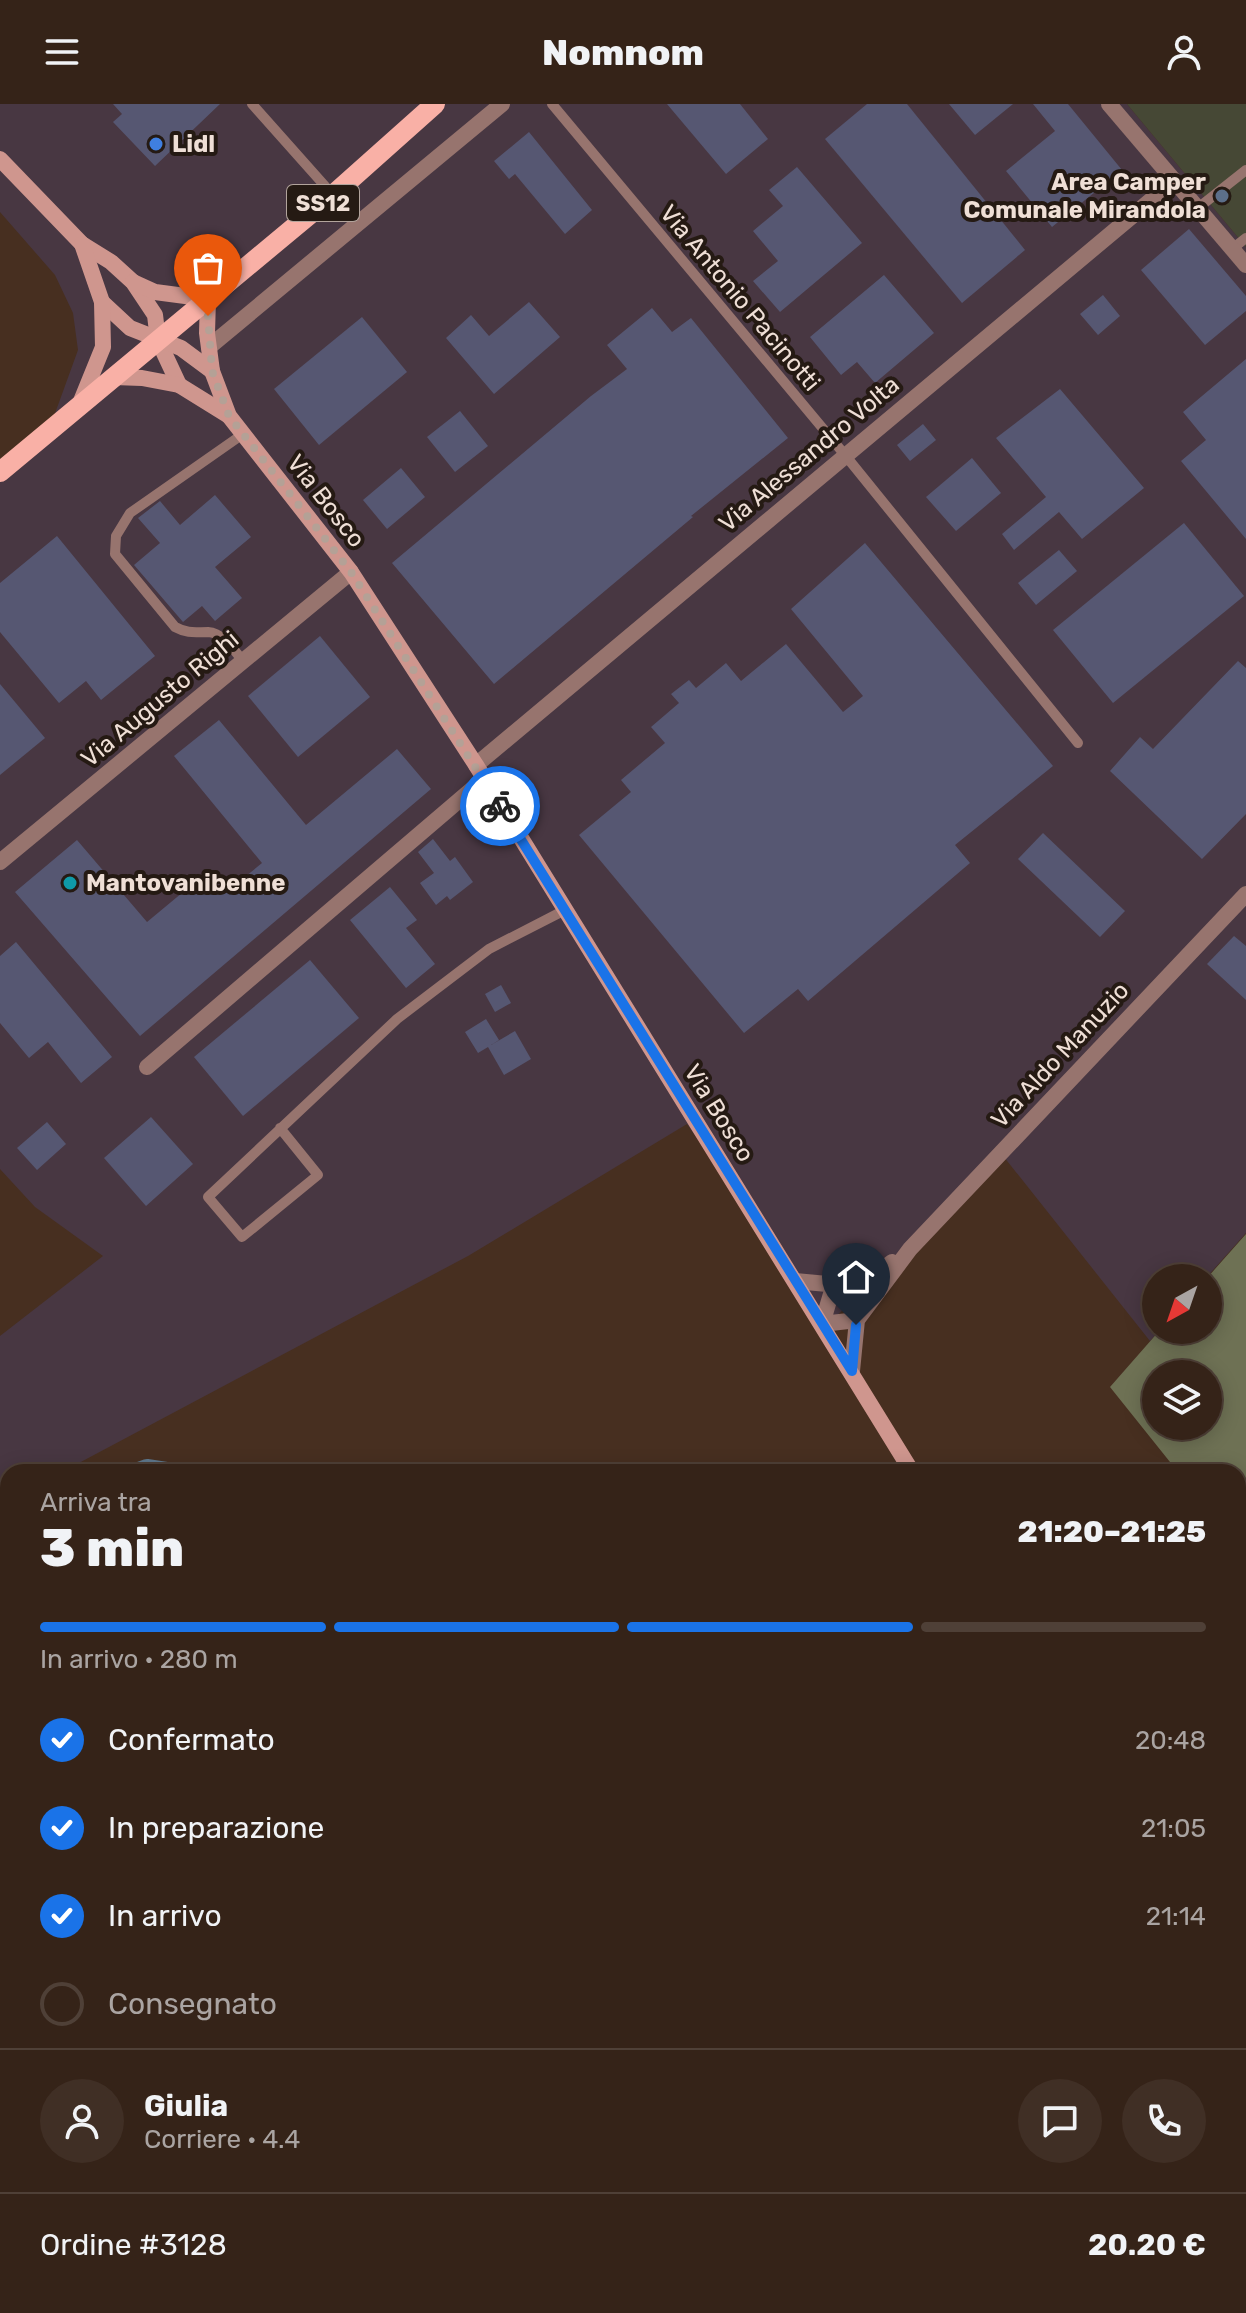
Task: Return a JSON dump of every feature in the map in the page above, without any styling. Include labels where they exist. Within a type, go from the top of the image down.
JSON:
[{"type":"main road","name":"SS12","points":[[0,472],[333,195],[435,104]]},
{"type":"street","points":[[209,347],[502,104]]},
{"type":"street","points":[[1109,104],[1246,265]]},
{"type":"street","points":[[0,159],[82,244],[111,262],[133,282],[155,315],[158,340],[179,385]]},
{"type":"street","name":"Via Alessandro Volta","points":[[480,772],[845,455],[1174,181]]},
{"type":"street","points":[[79,406],[103,347],[102,302],[82,244]]},
{"type":"street","points":[[133,282],[155,292],[208,299]]},
{"type":"street","name":"Via Bosco","points":[[208,299],[212,371],[229,416],[351,572],[480,772],[907,1464]]},
{"type":"street","points":[[102,302],[130,328],[181,348],[212,371]]},
{"type":"street","name":"Via Bosco","points":[[114,377],[142,378],[179,385],[229,416]]},
{"type":"street","name":"Via Augusto Righi","points":[[0,862],[351,572]]},
{"type":"street","points":[[147,1067],[480,772]]},
{"type":"street","name":"Via Aldo Manuzio","points":[[857,1320],[910,1249],[1246,894]]},
{"type":"street","name":"Via Aldo Manuzio","points":[[795,1281],[860,1287],[910,1249]]},
{"type":"street","points":[[834,1284],[822,1324],[857,1320],[852,1371]]},
{"type":"lane","points":[[252,104],[333,195]]},
{"type":"lane","name":"Via Antonio Pacinotti","points":[[552,104],[845,455],[1078,743]]},
{"type":"lane","points":[[1198,208],[1246,170]]},
{"type":"lane","points":[[1232,249],[1246,238]]},
{"type":"lane","points":[[243,434],[130,513],[116,536],[115,554],[175,627],[184,632],[209,632],[220,636],[243,661]]},
{"type":"lane","points":[[280,1128],[318,1175],[242,1237],[208,1197],[280,1128],[397,1019],[489,949],[565,910]]},
{"type":"shaded area","points":[[0,104],[1127,104],[1246,247],[1246,1233],[1218,1264],[1142,1264],[1142,1331],[1004,1157],[827,1325],[687,1124],[468,1256],[77,1464],[0,1464],[0,1336],[103,1256],[35,1207],[0,1169],[0,478],[45,441],[78,350],[73,313],[55,275],[0,212]]},
{"type":"green space","points":[[1127,104],[1246,104],[1246,247]]},
{"type":"green space","points":[[1246,1234],[1246,1464],[1172,1464],[1152,1440],[1222,1440],[1222,1360],[1142,1360],[1142,1427],[1110,1387],[1148,1344],[1222,1344],[1222,1264],[1219,1264]]},
{"type":"building","name":"Lidl","points":[[113,104],[220,104],[155,166],[113,122],[122,114]]},
{"type":"building","points":[[667,104],[740,104],[768,139],[726,174]]},
{"type":"building","points":[[867,104],[907,104],[1025,250],[962,303],[825,139]]},
{"type":"building","points":[[949,104],[1013,104],[975,135]]},
{"type":"building","points":[[1033,104],[1068,104],[1122,170],[1052,227],[1006,171],[1055,131]]},
{"type":"building","points":[[529,132],[592,210],[565,234],[515,174],[509,179],[494,161]]},
{"type":"building","points":[[797,167],[862,243],[780,312],[753,281],[778,261],[753,231],[783,206],[769,190]]},
{"type":"building","points":[[1189,229],[1246,296],[1246,311],[1205,345],[1141,270]]},
{"type":"building","points":[[884,275],[934,333],[875,383],[857,362],[841,375],[810,337]]},
{"type":"building","points":[[1103,295],[1120,316],[1098,335],[1080,314]]},
{"type":"building","points":[[529,302],[560,337],[494,394],[446,338],[471,315],[489,336]]},
{"type":"building","points":[[652,308],[672,332],[691,318],[788,438],[691,516],[494,684],[392,563],[627,369],[607,345]]},
{"type":"building","points":[[362,317],[407,372],[319,445],[274,389]]},
{"type":"building","points":[[1246,359],[1246,539],[1181,461],[1206,440],[1183,412]]},
{"type":"building","points":[[1060,389],[1144,488],[1082,539],[1059,512],[1014,550],[1002,534],[1046,497],[996,438]]},
{"type":"building","points":[[460,411],[488,446],[455,472],[427,437]]},
{"type":"building","points":[[923,424],[936,440],[910,461],[897,445]]},
{"type":"building","points":[[972,458],[1001,493],[956,531],[926,497]]},
{"type":"building","points":[[401,468],[425,497],[387,529],[363,500]]},
{"type":"building","points":[[215,495],[251,537],[215,567],[242,598],[215,621],[202,606],[183,622],[134,565],[160,543],[138,518],[160,501],[180,525]]},
{"type":"building","points":[[1184,523],[1244,596],[1113,703],[1053,630]]},
{"type":"building","points":[[57,536],[155,656],[101,700],[86,681],[59,703],[0,632],[0,583]]},
{"type":"building","points":[[865,543],[1053,766],[955,845],[970,863],[808,1001],[798,989],[744,1033],[579,835],[631,792],[621,780],[665,743],[651,727],[679,703],[671,694],[689,680],[696,688],[726,663],[741,681],[786,644],[843,712],[863,696],[791,609]]},
{"type":"building","points":[[1059,550],[1077,571],[1036,605],[1018,583]]},
{"type":"building","points":[[320,636],[370,697],[298,757],[248,696]]},
{"type":"building","points":[[1238,661],[1246,668],[1246,814],[1202,859],[1110,771],[1140,737],[1153,749]]},
{"type":"building","points":[[0,684],[45,738],[0,775]]},
{"type":"building","name":"Mantovanibenne","points":[[219,720],[306,825],[397,749],[431,789],[140,1036],[15,892],[77,840],[147,922],[206,873],[224,894],[262,863],[174,756]]},
{"type":"building","points":[[1043,833],[1125,911],[1100,937],[1018,859]]},
{"type":"building","points":[[433,839],[450,861],[455,857],[473,882],[450,900],[447,896],[436,905],[420,883],[434,873],[418,852]]},
{"type":"building","points":[[390,887],[417,920],[406,928],[435,964],[406,988],[350,920]]},
{"type":"building","points":[[1234,936],[1246,946],[1246,1000],[1207,964]]},
{"type":"building","points":[[16,942],[112,1057],[81,1083],[48,1042],[29,1058],[0,1023],[0,956]]},
{"type":"building","points":[[310,960],[359,1018],[243,1116],[194,1057]]},
{"type":"building","points":[[501,985],[511,1003],[495,1012],[485,994]]},
{"type":"building","points":[[486,1019],[499,1040],[491,1045],[515,1031],[531,1059],[504,1075],[488,1047],[478,1053],[465,1032]]},
{"type":"building","points":[[151,1117],[193,1164],[146,1206],[104,1158]]},
{"type":"building","points":[[47,1122],[66,1144],[37,1170],[17,1148]]},
{"type":"way so far","points":[[208,316],[212,371],[229,416],[351,572],[500,806]]},
{"type":"place","name":"Lidl","points":[[156,144]]},
{"type":"place","name":"Area Camper Comunale Mirandola","points":[[1222,196]]},
{"type":"place","name":"Mantovanibenne","points":[[70,883]]},
{"type":"route","points":[[500,806],[852,1371],[856,1325]]}]
